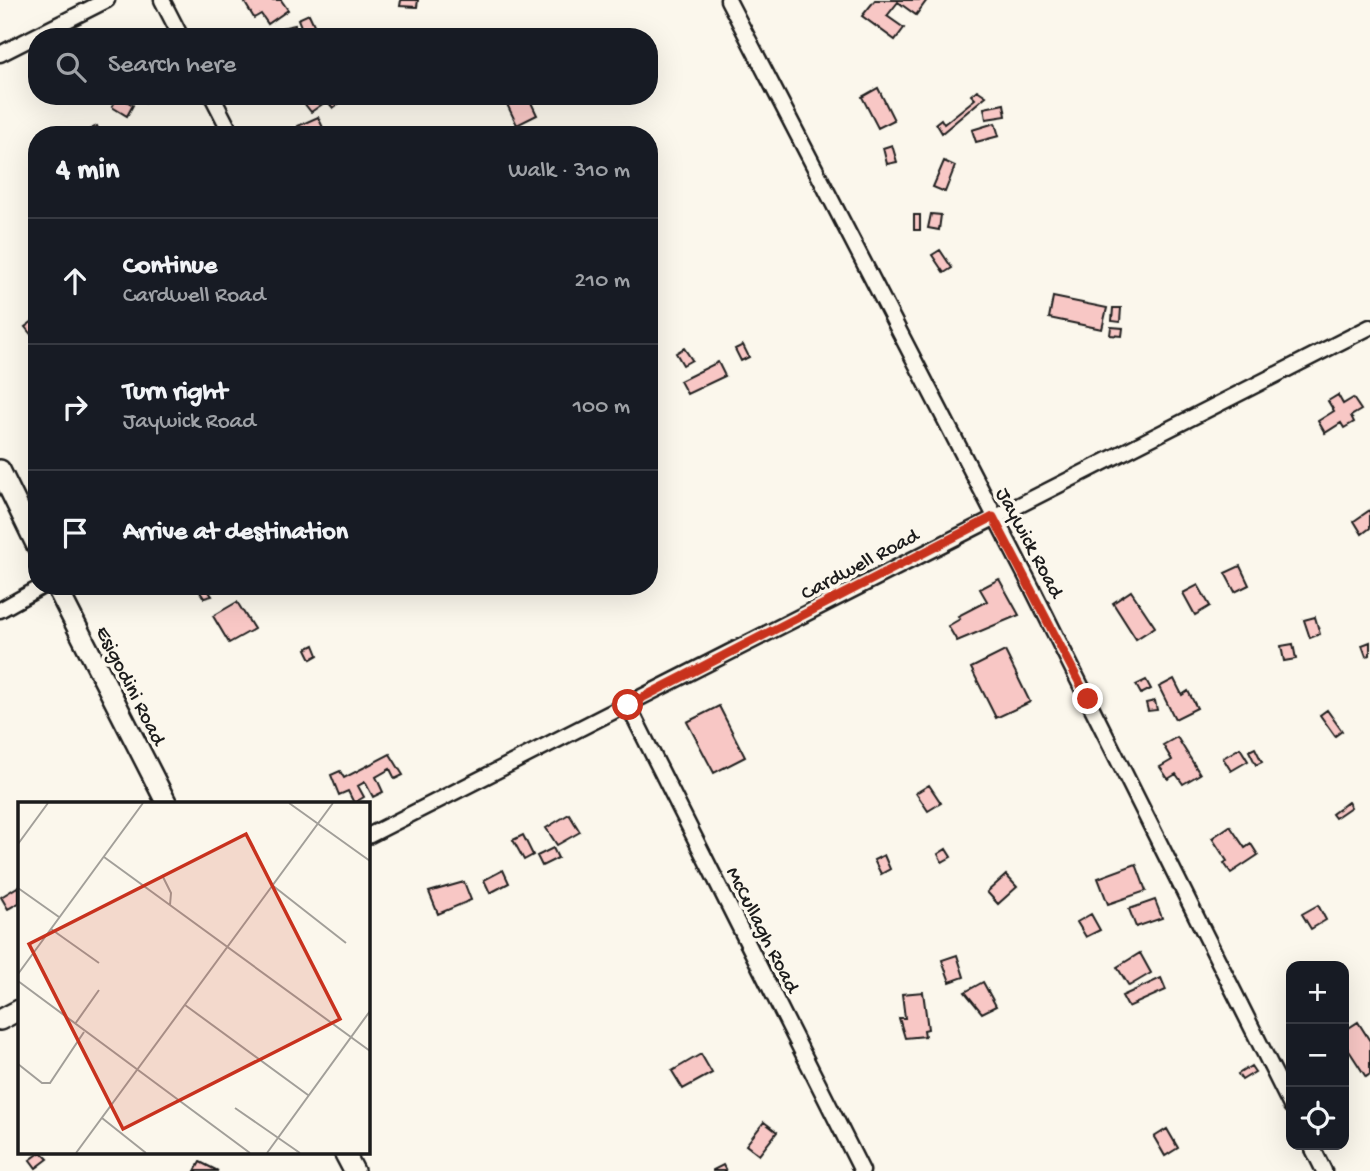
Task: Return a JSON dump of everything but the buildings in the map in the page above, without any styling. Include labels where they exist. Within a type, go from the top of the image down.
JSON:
[{"type":"main road","points":[[0,470],[28,528]]},
{"type":"main road","name":"Esigodini Road","points":[[62,595],[166,802]]},
{"type":"main road","points":[[0,1020],[18,1011]]},
{"type":"main road","points":[[345,1154],[354,1171]]},
{"type":"street","points":[[52,28],[107,0]]},
{"type":"street","points":[[162,0],[176,28]]},
{"type":"street","name":"Jaywick Road","points":[[728,0],[1033,590],[1286,1096]]},
{"type":"street","points":[[0,54],[28,40]]},
{"type":"street","points":[[217,105],[227,126]]},
{"type":"street","name":"Cardwell Road","points":[[369,835],[1370,327]]},
{"type":"street","points":[[0,610],[28,594]]},
{"type":"street","name":"McCullagh Road","points":[[628,705],[862,1171]]},
{"type":"street","points":[[1314,1150],[1324,1171]]},
{"type":"route","points":[[628,705],[993,517],[1088,699]]}]
